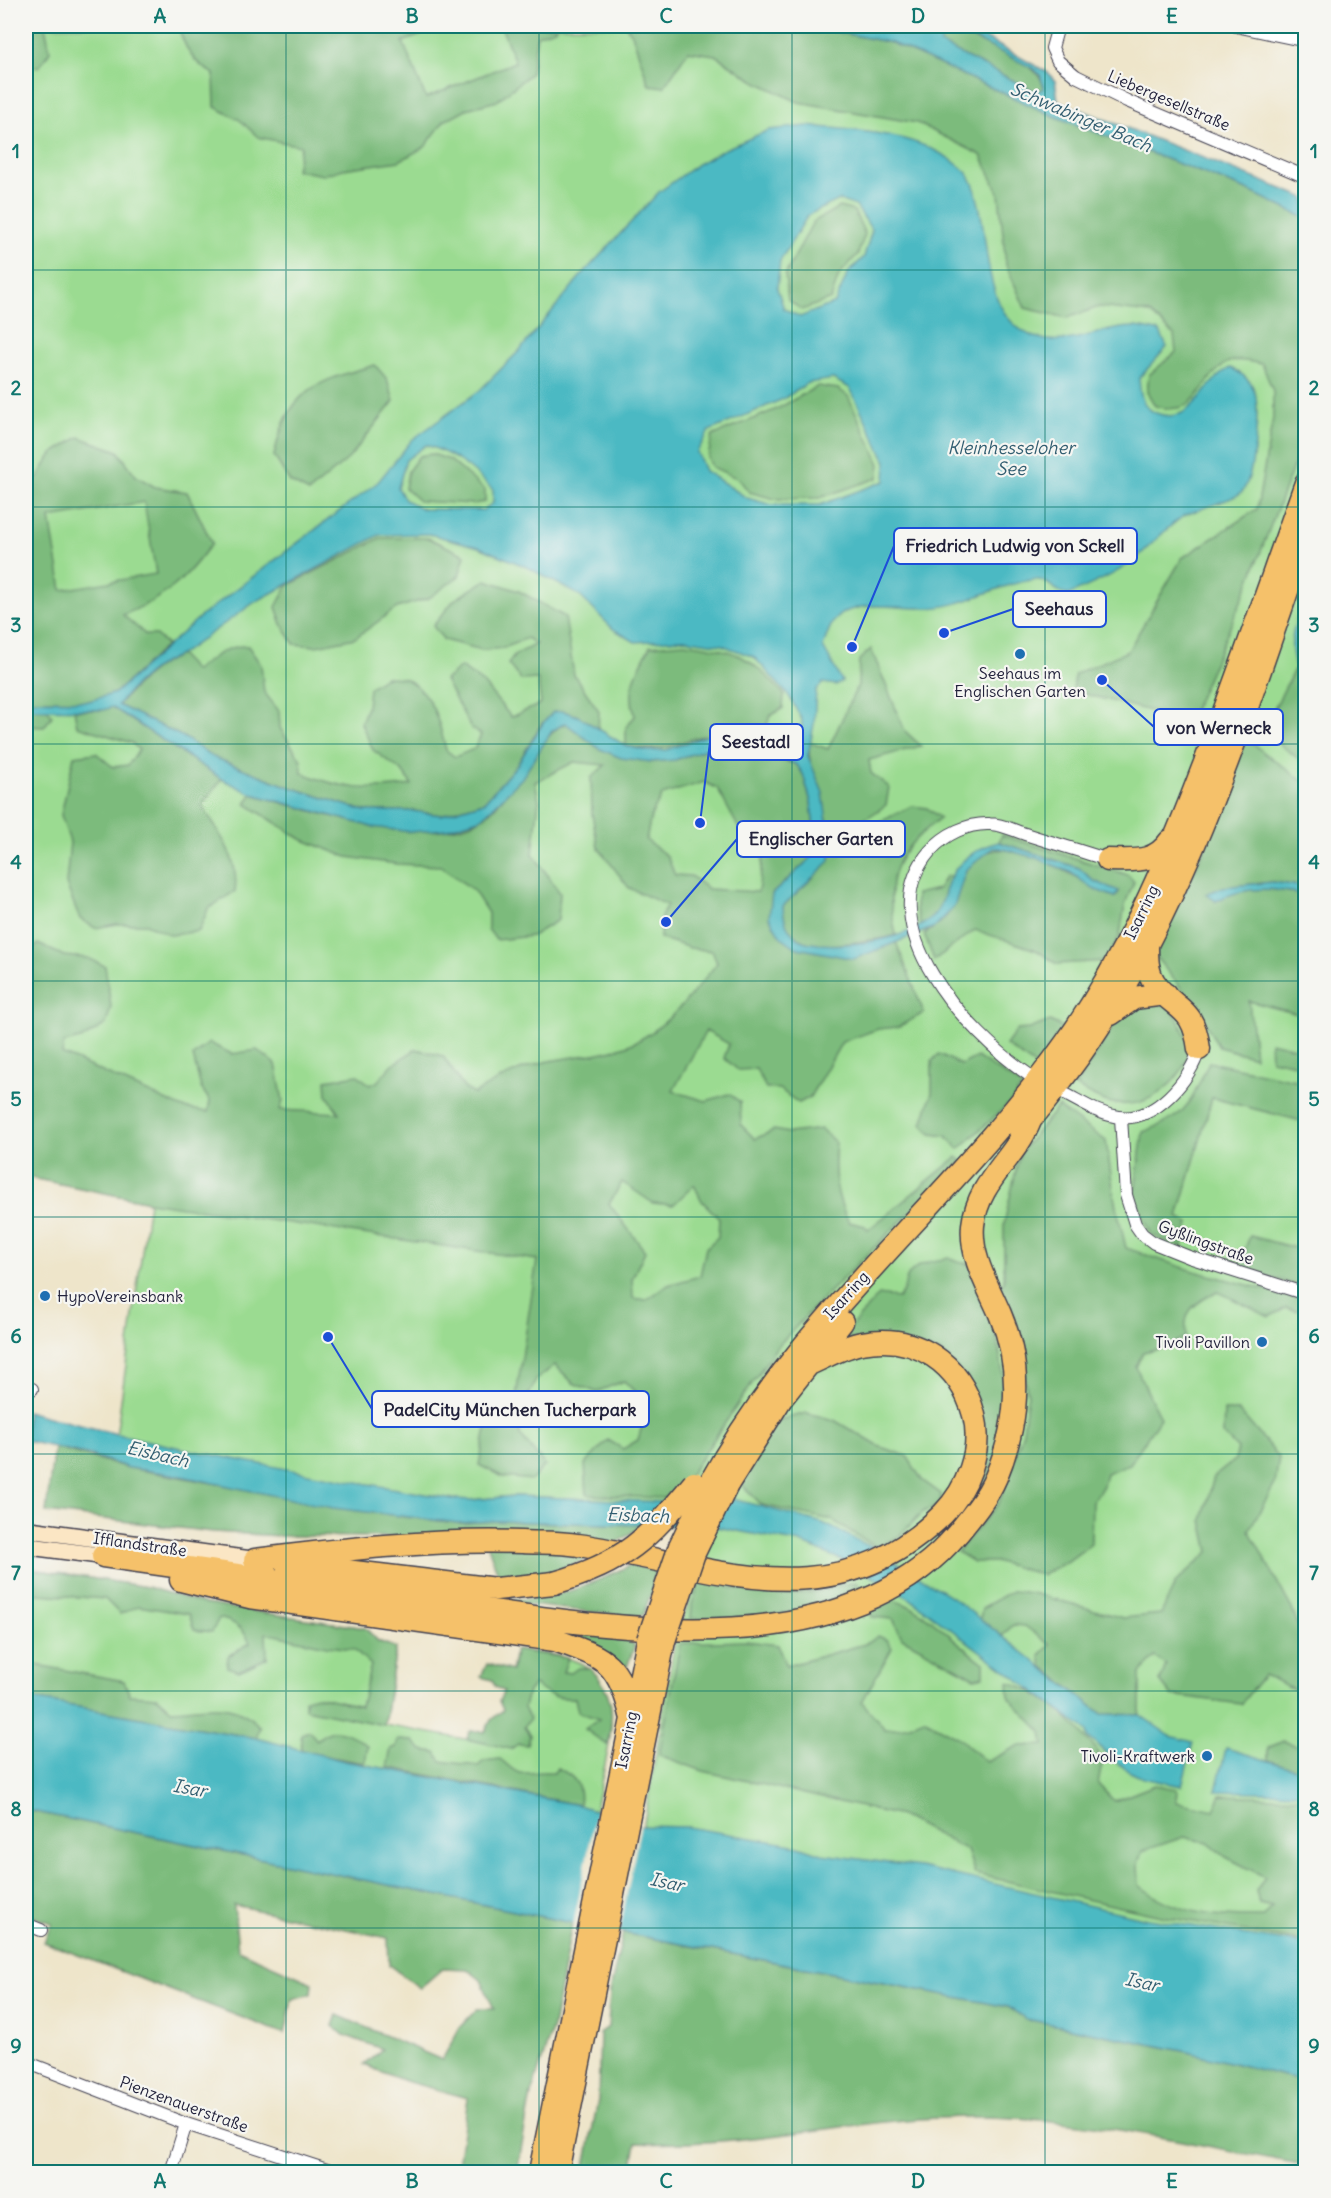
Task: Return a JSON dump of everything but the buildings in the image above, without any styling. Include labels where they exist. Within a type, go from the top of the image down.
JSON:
[{"type":"highway","name":"Isarring","points":[[710,1484],[759,1430],[807,1365],[856,1305],[1030,1121],[1105,1019],[1147,945],[1181,824],[1241,671],[1305,483]]},
{"type":"highway","name":"Isarring","points":[[557,2172],[582,2004],[634,1727],[680,1546],[722,1461],[766,1392],[845,1294],[968,1163],[1029,1092],[1067,1041],[1158,900],[1207,809],[1257,678],[1305,536]]},
{"type":"highway","points":[[1108,860],[1140,861],[1156,857],[1181,824]]},
{"type":"highway","points":[[1108,860],[1130,870],[1158,900]]},
{"type":"highway","points":[[1147,945],[1148,968],[1154,981],[1185,1011],[1197,1035],[1199,1049]]},
{"type":"highway","points":[[1105,1019],[1134,998],[1165,994]]},
{"type":"highway","points":[[103,1556],[604,1626],[702,1630],[748,1628],[797,1621],[875,1595],[912,1576],[946,1547],[977,1510],[995,1479],[1010,1435],[1016,1406],[1016,1375],[1009,1340],[983,1278],[975,1250],[973,1227],[978,1201],[988,1180],[1022,1141],[1030,1121]]},
{"type":"highway","points":[[255,1560],[311,1553],[489,1541],[577,1545],[741,1577],[786,1580],[846,1574],[887,1557],[925,1532],[952,1506],[971,1470],[976,1446],[975,1419],[968,1397],[955,1375],[937,1357],[914,1345],[888,1340],[860,1343],[807,1365]]},
{"type":"highway","points":[[255,1560],[496,1589],[554,1583],[600,1568],[640,1543],[710,1484]]},
{"type":"highway","points":[[103,1556],[149,1573],[250,1597],[555,1640],[600,1657],[616,1674],[626,1693],[634,1727]]},
{"type":"highway","name":"Isarring","points":[[540,2172],[582,2004]]},
{"type":"main road","name":"Ifflandstraße","points":[[26,1529],[255,1560]]},
{"type":"main road","name":"Ifflandstraße","points":[[26,1546],[103,1556]]},
{"type":"street","name":"Liebergesellstraße","points":[[1058,26],[1052,48],[1058,61],[1076,76],[1148,111],[1305,177]]},
{"type":"street","points":[[1236,26],[1305,42]]},
{"type":"street","points":[[1029,1075],[1002,1056],[963,1018],[940,986],[911,925],[911,883],[922,861],[937,843],[962,828],[992,824],[1108,860]]},
{"type":"street","points":[[1067,1095],[1099,1113],[1121,1118],[1142,1113],[1171,1096],[1188,1076],[1199,1049]]},
{"type":"street","name":"Gyßlingstraße","points":[[1121,1118],[1126,1195],[1135,1224],[1142,1234],[1154,1244],[1189,1257],[1305,1294]]},
{"type":"street","points":[[26,1924],[41,1930]]},
{"type":"street","name":"Pienzenauerstraße","points":[[26,2062],[186,2124],[333,2172]]},
{"type":"street","points":[[171,2172],[186,2124]]},
{"type":"green space","points":[[26,26],[924,26],[972,31],[1047,72],[1055,81],[1058,101],[1305,198],[1306,629],[1303,641],[1306,667],[1305,1953],[643,1829],[675,1642],[702,1563],[664,1502],[514,1496],[471,1500],[453,1499],[300,1473],[116,1436],[149,1202],[26,1177]]},
{"type":"green space","points":[[26,26],[45,26],[50,51],[40,66],[26,69]]},
{"type":"green space","points":[[178,26],[443,26],[403,42],[426,98],[515,62],[501,26],[556,26],[555,29],[537,35],[531,73],[497,101],[466,109],[444,121],[425,147],[399,161],[343,169],[323,175],[296,170],[301,146],[258,137],[240,120],[215,107],[214,74],[195,60]]},
{"type":"green space","points":[[626,26],[808,26],[892,43],[1054,116],[1247,190],[1305,218],[1305,436],[1248,585],[1189,721],[1073,691],[1075,674],[1128,651],[1182,558],[1257,509],[1273,418],[1273,391],[1262,364],[1243,361],[1229,362],[1216,372],[1189,403],[1181,407],[1170,408],[1155,406],[1147,392],[1149,375],[1176,352],[1174,335],[1150,313],[1099,307],[1067,318],[1025,308],[1006,265],[999,194],[981,155],[917,123],[798,102],[753,80],[715,55],[688,51],[664,87],[649,85],[632,34]]},
{"type":"green space","points":[[950,35],[974,40],[1005,52],[1031,68],[1040,78],[1044,88],[1037,92],[940,44],[943,38]]},
{"type":"green space","points":[[839,207],[854,211],[865,234],[858,254],[839,275],[831,299],[802,310],[788,300],[785,275],[813,222]]},
{"type":"green space","points":[[375,365],[387,379],[394,401],[349,458],[309,492],[290,482],[274,456],[287,416],[296,403],[320,384]]},
{"type":"green space","points":[[818,386],[838,389],[848,396],[880,464],[878,478],[819,498],[775,499],[749,492],[739,479],[712,467],[708,458],[712,436],[777,409]]},
{"type":"green space","points":[[79,437],[118,451],[136,476],[155,487],[187,492],[212,543],[174,586],[152,602],[123,615],[146,635],[156,635],[167,645],[115,693],[89,701],[26,700],[26,483],[37,478],[52,454]],"holes":[[[144,502],[156,574],[62,590],[50,518]]]},
{"type":"green space","points":[[432,454],[450,460],[485,490],[485,502],[473,504],[419,501],[405,488],[408,471],[419,456]]},
{"type":"green space","points":[[380,538],[428,538],[465,555],[459,576],[429,598],[397,608],[355,638],[316,646],[294,644],[282,624],[276,607],[287,586]]},
{"type":"green space","points":[[486,580],[519,591],[565,617],[574,675],[599,711],[598,731],[578,716],[563,711],[542,723],[517,765],[484,802],[441,815],[413,811],[364,811],[287,786],[213,757],[183,737],[118,705],[146,676],[171,659],[180,655],[195,671],[226,650],[248,646],[261,665],[264,692],[279,711],[280,728],[301,760],[302,773],[331,783],[356,788],[412,785],[402,771],[373,750],[361,723],[367,707],[369,688],[385,677],[406,679],[424,693],[434,711],[446,750],[455,757],[474,749],[481,735],[471,728],[445,680],[461,667],[484,684],[511,717],[541,704],[538,679],[521,680],[508,664],[515,655],[536,644],[527,638],[504,648],[482,650],[444,640],[433,626],[454,600]]},
{"type":"green space","points":[[684,643],[741,656],[760,670],[784,694],[783,708],[770,716],[762,739],[715,734],[662,748],[626,746],[626,727],[635,716],[632,688],[650,646]]},
{"type":"green space","points":[[871,649],[905,731],[921,746],[869,760],[871,773],[889,787],[886,805],[859,822],[845,828],[829,830],[810,762],[809,742],[828,749],[858,685],[859,660]]},
{"type":"green space","points":[[1294,670],[1305,692],[1305,764],[1263,731]]},
{"type":"green space","points":[[112,707],[222,779],[202,805],[231,856],[236,879],[235,891],[208,909],[199,931],[171,935],[146,924],[117,924],[95,928],[80,919],[66,884],[70,842],[61,815],[74,756],[96,753],[113,767],[128,765],[139,750],[132,743],[77,726],[74,710],[102,710]]},
{"type":"green space","points":[[26,709],[48,710],[52,716],[44,727],[26,726]]},
{"type":"green space","points":[[566,723],[600,749],[651,762],[675,760],[715,746],[758,751],[797,765],[803,774],[811,802],[816,845],[814,855],[772,894],[797,948],[876,949],[896,942],[924,1013],[898,1027],[878,1029],[842,1042],[810,1097],[799,1103],[779,1089],[766,1088],[756,1069],[738,1070],[724,1058],[729,1044],[706,1031],[673,1091],[706,1101],[729,1094],[740,1102],[741,1125],[755,1139],[774,1130],[789,1133],[821,1129],[836,1143],[836,1183],[844,1212],[849,1222],[865,1226],[868,1230],[957,1157],[962,1161],[820,1301],[776,1348],[687,1479],[664,1498],[587,1495],[585,1464],[608,1440],[623,1449],[638,1440],[646,1412],[636,1393],[624,1381],[596,1392],[573,1383],[555,1365],[536,1380],[518,1418],[520,1435],[545,1465],[532,1480],[503,1477],[479,1465],[489,1413],[513,1416],[537,1260],[149,1202],[26,1177],[26,956],[38,944],[64,956],[88,958],[105,966],[111,1007],[106,1024],[84,1038],[64,1043],[62,1054],[183,1108],[208,1112],[210,1101],[201,1088],[193,1056],[209,1043],[232,1054],[257,1050],[276,1064],[283,1101],[280,1110],[339,1113],[327,1095],[326,1080],[358,1075],[370,1085],[377,1082],[393,1064],[416,1049],[443,1056],[464,1088],[474,1094],[506,1076],[532,1066],[628,1045],[650,1033],[672,1016],[717,963],[712,951],[690,948],[660,938],[661,917],[667,905],[629,888],[598,847],[592,814],[591,778],[605,765],[574,762],[535,782],[539,800],[533,854],[560,893],[558,920],[532,936],[496,940],[488,929],[488,913],[474,891],[441,866],[397,864],[347,857],[301,839],[246,804],[252,794],[368,824],[401,829],[432,830],[459,827],[482,818],[494,808],[551,733]],"holes":[[[704,782],[717,788],[749,847],[763,856],[758,892],[708,889],[691,876],[675,875],[667,856],[646,840],[651,816],[662,795]],[[622,1182],[653,1203],[673,1205],[694,1185],[702,1201],[719,1218],[718,1237],[706,1248],[700,1276],[668,1285],[646,1300],[633,1298],[632,1279],[645,1251],[609,1204]]]},
{"type":"green space","points":[[1246,739],[1305,783],[1305,847],[1302,860],[1305,862],[1305,887],[1273,882],[1223,887],[1216,901],[1238,892],[1260,889],[1305,895],[1305,1016],[1249,1001],[1255,1057],[1219,1047],[1195,1005],[1154,955],[1203,852]]},
{"type":"green space","points":[[912,806],[927,808],[940,818],[912,843],[896,868],[891,897],[896,935],[824,945],[800,939],[791,932],[785,921],[783,906],[821,869],[830,851],[830,840],[842,840]]},
{"type":"green space","points":[[1002,835],[1128,875],[1134,882],[1125,904],[1120,935],[1107,961],[1057,964],[1036,950],[975,930],[934,960],[924,934],[947,915],[964,876],[977,858],[994,850],[1014,851],[1035,857],[1115,897],[1119,892],[1094,881],[1079,868],[999,842]]},
{"type":"green space","points":[[953,875],[944,900],[936,913],[921,927],[916,910],[916,894],[938,889],[945,877]]},
{"type":"green space","points":[[1132,1004],[1170,1004],[1192,1048],[1180,1072],[1160,1092],[1136,1103],[1108,1102],[1075,1086],[1121,1014]]},
{"type":"green space","points":[[1050,1021],[1064,1028],[1036,1067],[1006,1045],[1017,1030],[1029,1029]]},
{"type":"green space","points":[[1270,1042],[1305,1050],[1305,1066],[1271,1059]]},
{"type":"green space","points":[[939,1054],[961,1065],[977,1057],[1022,1086],[1012,1101],[959,1149],[946,1136],[931,1134],[922,1124],[932,1093],[932,1061]]},
{"type":"green space","points":[[1209,1062],[1305,1082],[1305,1122],[1212,1098],[1178,1217],[1189,1223],[1182,1247],[1152,1235],[1134,1197],[1143,1132],[1171,1120],[1186,1106],[1197,1089]]},
{"type":"green space","points":[[1058,1107],[1106,1141],[1115,1201],[1126,1248],[1190,1270],[1305,1300],[1305,1312],[1286,1308],[1269,1317],[1217,1291],[1196,1304],[1188,1313],[1186,1337],[1167,1347],[1143,1352],[1136,1367],[1160,1418],[1130,1464],[1106,1473],[1103,1486],[1092,1502],[1091,1544],[1068,1561],[1042,1575],[998,1562],[973,1562],[957,1552],[999,1503],[1023,1432],[1028,1394],[1020,1358],[998,1289],[1004,1281],[1004,1224],[1020,1152]]},
{"type":"green space","points":[[1305,1223],[1305,1288],[1238,1267],[1250,1236],[1299,1249]]},
{"type":"green space","points":[[949,1258],[974,1266],[996,1334],[1003,1379],[1004,1403],[998,1450],[976,1501],[964,1498],[982,1447],[941,1353],[849,1339],[845,1333],[879,1295],[898,1298],[909,1274],[914,1269],[924,1263]]},
{"type":"green space","points":[[1224,1411],[1239,1411],[1279,1457],[1275,1484],[1249,1530],[1292,1609],[1305,1646],[1305,1694],[1264,1675],[1241,1704],[1171,1695],[1160,1681],[1166,1665],[1155,1657],[1140,1673],[1140,1715],[1102,1714],[1042,1666],[1040,1655],[1050,1645],[1025,1626],[1013,1625],[1002,1636],[980,1619],[982,1608],[1012,1591],[1032,1593],[1123,1618],[1161,1614],[1176,1582],[1209,1552],[1202,1520],[1214,1477],[1235,1460],[1238,1449],[1223,1434]]},
{"type":"green space","points":[[807,1413],[834,1420],[878,1446],[907,1456],[922,1480],[941,1494],[941,1505],[923,1512],[898,1537],[876,1547],[832,1520],[762,1505],[743,1486],[744,1472],[775,1421]]},
{"type":"green space","points":[[54,1447],[129,1468],[404,1517],[458,1523],[496,1521],[643,1525],[611,1546],[575,1564],[537,1575],[499,1577],[485,1538],[280,1536],[213,1532],[46,1512]]},
{"type":"green space","points":[[630,1565],[655,1570],[652,1591],[643,1615],[636,1617],[494,1601],[496,1599],[550,1596],[566,1592],[597,1581]]},
{"type":"green space","points":[[26,1568],[147,1587],[206,1604],[365,1628],[378,1641],[396,1648],[384,1725],[498,1745],[515,1650],[570,1659],[591,1670],[603,1685],[610,1703],[609,1746],[595,1810],[26,1698]]},
{"type":"green space","points":[[26,1568],[147,1587],[206,1604],[365,1628],[378,1641],[396,1648],[384,1725],[305,1709],[305,1699],[317,1696],[361,1706],[371,1665],[354,1649],[327,1646],[266,1633],[267,1658],[239,1671],[227,1667],[228,1656],[250,1643],[238,1626],[230,1621],[219,1618],[212,1632],[194,1630],[189,1614],[138,1606],[120,1614],[105,1599],[26,1593]]},
{"type":"green space","points":[[700,1580],[741,1590],[783,1594],[811,1592],[857,1582],[862,1590],[816,1609],[746,1618],[691,1619],[692,1604]]},
{"type":"green space","points":[[888,1599],[915,1609],[939,1626],[984,1663],[984,1676],[975,1678],[902,1638],[893,1619],[872,1617],[869,1609]]},
{"type":"green space","points":[[584,1635],[622,1637],[635,1645],[627,1667],[613,1661],[583,1641]]},
{"type":"green space","points":[[878,1636],[887,1640],[892,1648],[862,1702],[885,1729],[905,1727],[924,1719],[959,1738],[986,1762],[1018,1746],[1044,1745],[1042,1732],[1009,1698],[1008,1682],[1036,1694],[1049,1703],[1084,1735],[1103,1759],[1098,1784],[1114,1801],[1155,1785],[1177,1789],[1176,1802],[1214,1810],[1221,1795],[1305,1798],[1305,1942],[1161,1916],[975,1874],[967,1850],[901,1816],[703,1771],[659,1755],[680,1643],[747,1641],[778,1645],[786,1666],[865,1644]],"holes":[[[1184,1837],[1208,1843],[1226,1857],[1265,1877],[1256,1891],[1259,1904],[1272,1907],[1264,1917],[1198,1912],[1167,1902],[1139,1885],[1138,1864],[1142,1851]]]},
{"type":"green space","points":[[515,1650],[568,1658],[563,1672],[571,1673],[578,1668],[590,1668],[604,1686],[610,1704],[611,1723],[607,1745],[585,1729],[599,1719],[578,1712],[575,1698],[553,1696],[535,1685],[528,1691],[524,1708],[530,1719],[524,1727],[530,1735],[528,1745],[518,1744],[511,1749],[467,1739],[470,1731],[485,1732],[491,1720],[503,1710],[499,1701],[504,1691],[495,1687],[492,1680],[481,1677],[487,1664],[512,1671]]},
{"type":"green space","points":[[26,1663],[124,1681],[130,1695],[157,1697],[171,1710],[229,1708],[250,1718],[260,1727],[256,1738],[26,1698]]},
{"type":"green space","points":[[309,1731],[317,1740],[323,1735],[336,1731],[356,1738],[368,1746],[365,1763],[301,1752],[301,1734]]},
{"type":"green space","points":[[398,1740],[413,1741],[422,1750],[436,1752],[441,1761],[478,1766],[484,1761],[500,1759],[520,1773],[554,1773],[557,1768],[569,1774],[576,1782],[580,1792],[579,1805],[387,1767],[391,1749],[396,1747]]},
{"type":"green space","points":[[1283,1741],[1305,1748],[1305,1773],[1268,1760],[1268,1748]]},
{"type":"green space","points":[[26,1810],[572,1923],[553,2027],[531,2094],[517,2172],[457,2172],[468,2098],[405,2081],[364,2065],[382,2049],[344,2035],[333,2026],[337,2015],[442,2060],[460,2027],[477,2009],[494,2009],[481,1980],[467,1969],[443,1968],[420,1988],[389,1965],[388,1938],[234,1905],[238,1950],[312,1983],[311,1994],[292,1999],[285,2034],[44,1942],[52,1923],[26,1914]]},
{"type":"green space","points":[[623,1933],[1008,2007],[1026,2019],[1188,2052],[1305,2081],[1305,2165],[1105,2128],[1064,2122],[983,2117],[896,2121],[723,2141],[636,2143],[631,2172],[584,2172],[598,2100],[600,2033],[608,2027],[610,1992]]},
{"type":"water","name":"Schwabinger Bach","points":[[808,26],[924,26],[972,31],[1047,72],[1055,81],[1058,101],[1305,198],[1305,218],[1247,190],[1054,116],[892,43]],"holes":[[[950,35],[969,36],[1034,69],[1040,75],[1044,88],[1036,92],[940,44],[943,38]]]},
{"type":"water","name":"Kleinhesseloher See","points":[[807,126],[870,132],[912,141],[950,159],[966,172],[974,185],[982,218],[991,278],[1005,314],[1018,328],[1035,337],[1048,340],[1072,339],[1121,328],[1136,327],[1160,332],[1167,347],[1139,378],[1142,399],[1147,407],[1156,413],[1169,416],[1189,409],[1221,374],[1230,368],[1243,376],[1253,387],[1257,406],[1255,446],[1250,474],[1242,492],[1233,498],[1184,516],[1133,561],[1118,571],[1068,595],[1042,581],[1031,580],[939,607],[873,606],[853,609],[835,619],[823,647],[842,681],[836,685],[823,683],[816,690],[814,724],[808,756],[823,793],[831,850],[830,861],[783,906],[787,925],[794,935],[810,943],[841,944],[877,940],[911,930],[925,923],[936,913],[952,875],[962,862],[983,847],[999,842],[1079,868],[1094,881],[1119,891],[1115,897],[1093,889],[1070,872],[1036,858],[993,848],[966,870],[954,907],[935,927],[854,959],[797,948],[780,936],[769,917],[772,894],[814,855],[816,845],[811,802],[803,774],[797,765],[778,756],[715,746],[675,760],[651,762],[621,758],[600,749],[565,723],[552,731],[522,778],[482,818],[447,829],[411,832],[372,827],[252,794],[222,779],[112,707],[103,710],[26,709],[26,700],[89,701],[115,693],[201,616],[378,482],[412,440],[480,390],[521,349],[580,277],[659,192],[698,164],[723,150],[769,130]],"holes":[[[839,200],[856,206],[872,230],[864,257],[848,273],[835,303],[800,317],[784,309],[777,288],[780,261],[808,215]],[[833,379],[850,388],[886,462],[885,481],[820,505],[772,505],[747,498],[705,471],[697,452],[709,431],[783,399],[808,383]],[[426,445],[445,453],[478,475],[493,490],[493,503],[483,510],[423,509],[405,500],[398,488],[406,460]],[[429,534],[479,547],[529,568],[579,595],[613,629],[635,642],[684,639],[722,645],[754,657],[789,696],[802,720],[800,748],[796,750],[762,739],[711,734],[666,750],[649,751],[626,746],[578,716],[563,711],[553,712],[543,723],[517,765],[484,802],[441,815],[413,811],[364,811],[287,786],[213,757],[183,737],[118,705],[138,682],[154,669],[180,655],[255,602],[379,535]]]},
{"type":"water","points":[[1305,600],[1303,641],[1305,692],[1295,668],[1292,646],[1295,624]]},
{"type":"water","points":[[1273,882],[1305,887],[1305,895],[1260,889],[1238,892],[1216,901],[1206,894],[1223,887]]},
{"type":"water","name":"Eisbach","points":[[26,1411],[185,1449],[453,1499],[471,1500],[514,1496],[664,1502],[729,1498],[823,1523],[873,1548],[952,1597],[1102,1714],[1140,1715],[1170,1736],[1193,1742],[1182,1786],[1143,1778],[1128,1771],[1088,1737],[1087,1731],[909,1598],[849,1563],[801,1543],[716,1527],[496,1521],[458,1523],[333,1508],[171,1474],[129,1468],[90,1455],[26,1441]]},
{"type":"water","name":"Isar","points":[[26,1698],[256,1738],[345,1761],[579,1805],[640,1826],[688,1827],[799,1846],[822,1854],[920,1867],[1148,1919],[1305,1944],[1305,2081],[1188,2052],[1026,2019],[1008,2007],[572,1923],[26,1810]]},
{"type":"water","points":[[1226,1748],[1305,1772],[1305,1793],[1216,1791]]},
{"type":"pier","points":[[597,1807],[641,1823],[619,1935],[573,1926]]},
{"type":"place","name":"Seehaus","points":[[944,633]]},
{"type":"place","name":"Friedrich Ludwig von Sckell","points":[[852,647]]},
{"type":"place","name":"Seehaus im Englischen Garten","points":[[1020,654]]},
{"type":"place","name":"von Werneck","points":[[1102,680]]},
{"type":"place","name":"Seestadl","points":[[700,823]]},
{"type":"place","name":"Englischer Garten","points":[[666,922]]},
{"type":"place","name":"HypoVereinsbank","points":[[45,1296]]},
{"type":"place","name":"PadelCity München Tucherpark","points":[[328,1337]]},
{"type":"place","name":"Tivoli Pavillon","points":[[1262,1342]]},
{"type":"place","name":"Tivoli-Kraftwerk","points":[[1207,1756]]}]
